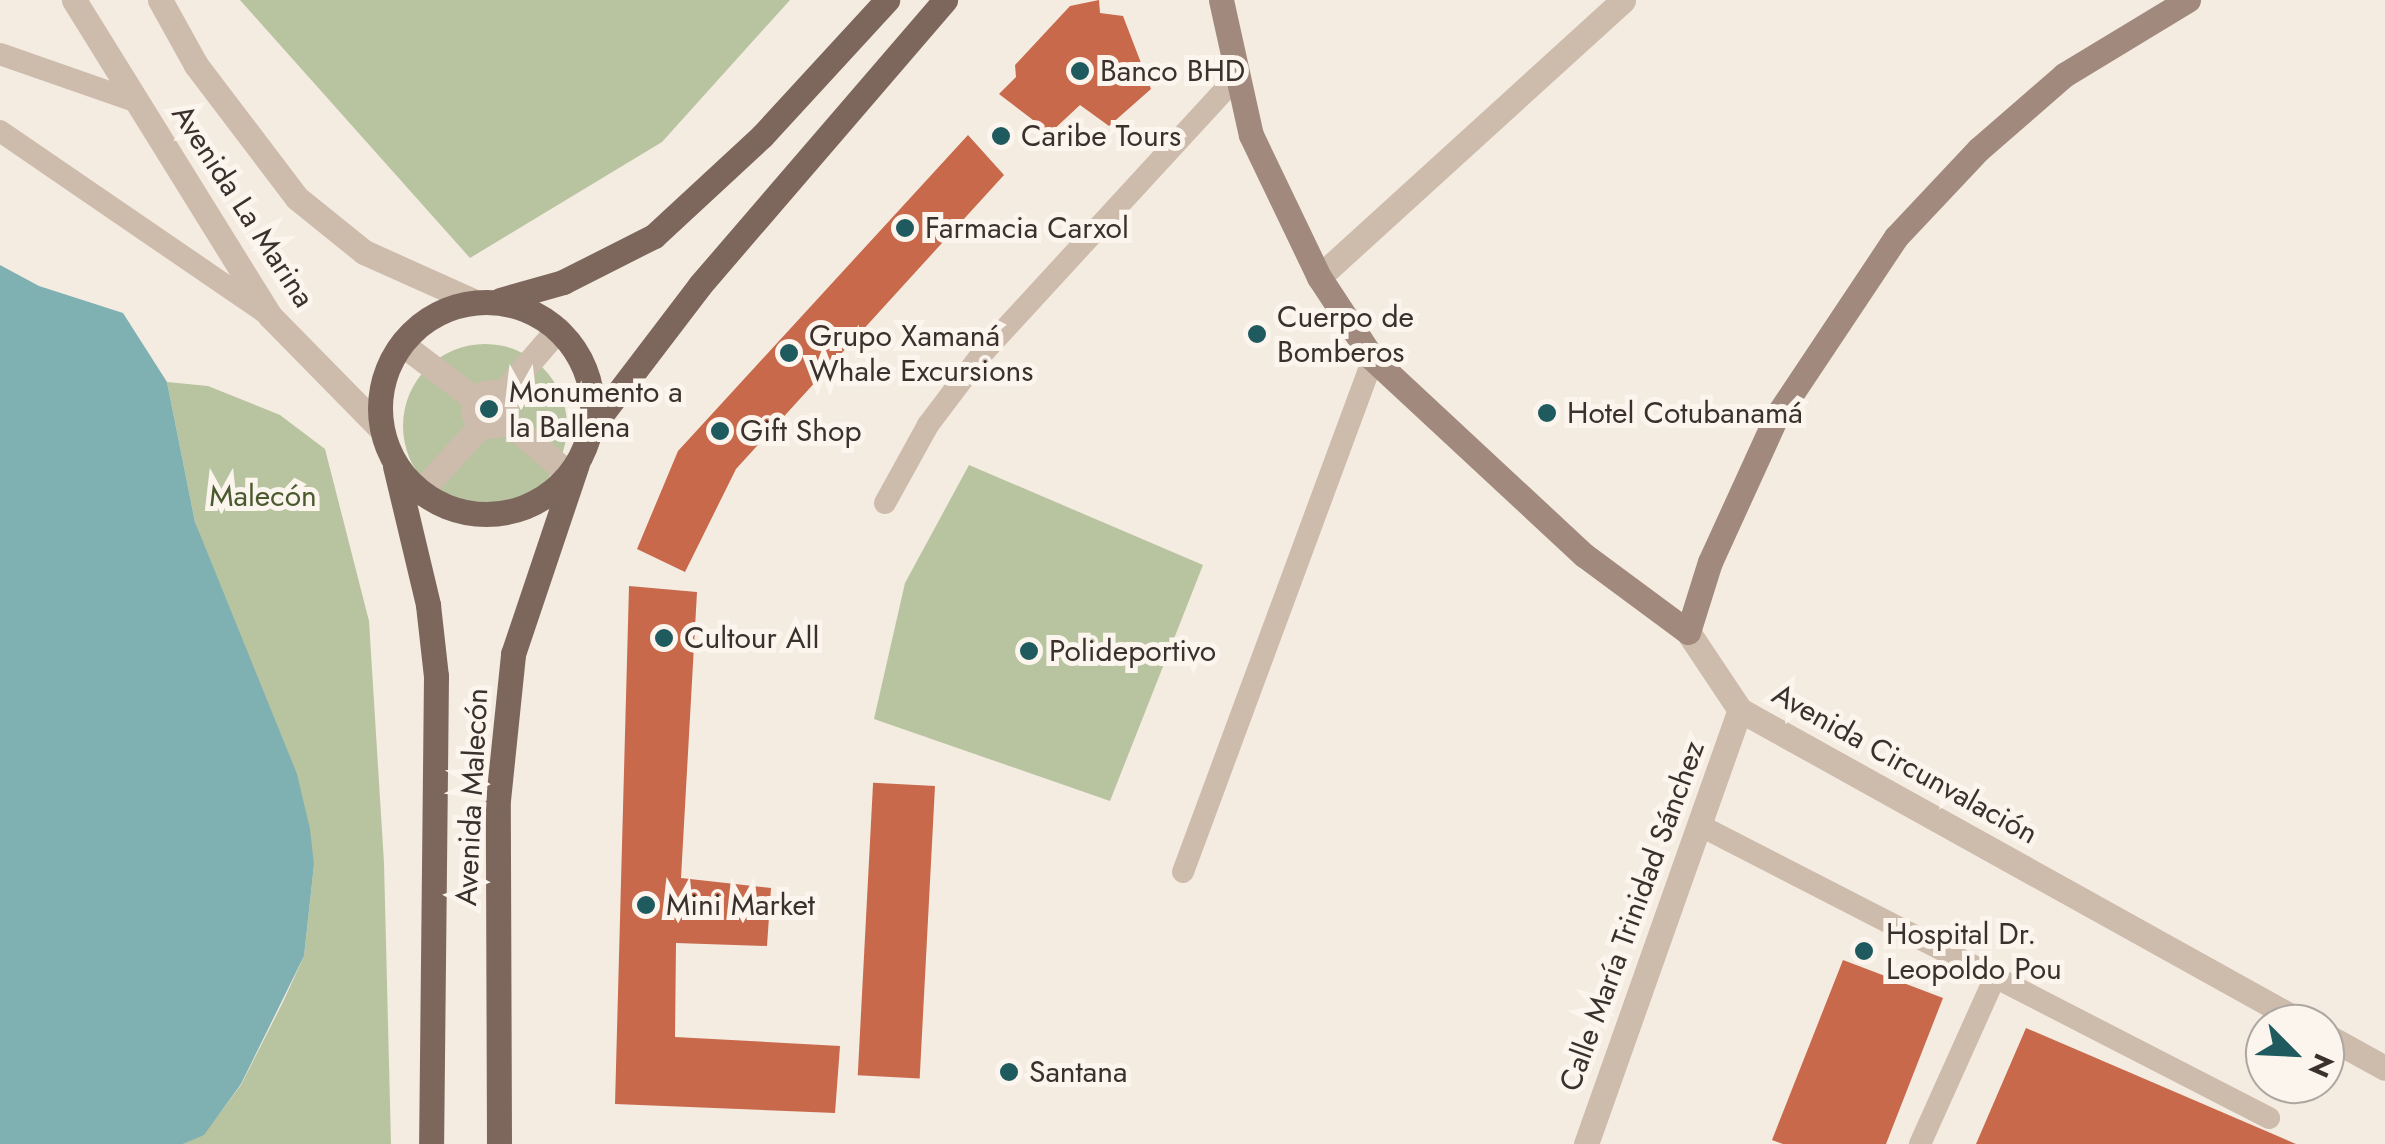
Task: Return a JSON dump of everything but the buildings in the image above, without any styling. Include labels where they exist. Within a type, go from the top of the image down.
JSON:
[{"type":"main road","points":[[573,469],[522,509],[486,516],[451,510],[419,493],[395,466],[381,429],[380,394],[402,344],[439,311],[564,282],[654,236],[762,136],[887,0]]},
{"type":"main road","points":[[591,428],[700,285],[946,0]]},
{"type":"main road","name":"Avenida Circunvalación","points":[[1221,0],[1251,134],[1318,277],[1373,359],[1584,555],[1688,632]]},
{"type":"main road","points":[[1688,632],[1710,562],[1776,418],[1896,237],[1979,149],[2064,75],[2188,0]]},
{"type":"main road","points":[[484,301],[530,310],[558,329],[586,375],[591,428]]},
{"type":"main road","name":"Avenida Malecón","points":[[499,1144],[498,800],[513,654],[573,469],[591,428]]},
{"type":"main road","name":"Avenida Malecón","points":[[395,466],[428,605],[436,676],[431,1144]]},
{"type":"street","name":"Avenida La Marina","points":[[74,0],[270,316],[381,429]]},
{"type":"street","name":"Avenida La Marina","points":[[160,0],[196,65],[297,198],[364,252],[484,301]]},
{"type":"street","points":[[1318,277],[1623,0]]},
{"type":"street","points":[[419,493],[558,329]]},
{"type":"street","points":[[402,344],[573,469]]},
{"type":"street","name":"Avenida Circunvalación","points":[[1688,632],[1740,710],[2269,1004]]},
{"type":"street","name":"Calle María Trinidad Sánchez","points":[[1586,1144],[1740,710]]},
{"type":"street","points":[[2345,1046],[2385,1068]]},
{"type":"lane","points":[[0,54],[138,102]]},
{"type":"lane","points":[[885,504],[928,425],[980,356],[1237,77]]},
{"type":"lane","points":[[0,131],[270,316]]},
{"type":"lane","points":[[1182,872],[1373,359]]},
{"type":"lane","points":[[1700,825],[2269,1118]]},
{"type":"lane","points":[[1920,1144],[1994,979]]},
{"type":"green space","points":[[240,0],[790,0],[662,142],[470,258]]},
{"type":"green space","points":[[485,344],[517,350],[543,368],[561,394],[567,426],[561,458],[543,484],[517,502],[485,508],[453,502],[427,484],[409,458],[403,426],[409,394],[427,368],[453,350]]},
{"type":"green space","name":"Malecón","points":[[167,382],[208,386],[280,415],[325,449],[369,621],[384,863],[391,1144],[183,1144],[204,1134],[241,1085],[283,1002],[304,956],[314,865],[195,522]]},
{"type":"green space","name":"Polideportivo","points":[[969,465],[1203,565],[1110,801],[874,719],[905,583]]},
{"type":"water","points":[[0,265],[39,286],[123,313],[167,382],[195,522],[297,774],[310,829],[314,865],[304,956],[241,1084],[204,1135],[183,1144],[0,1144]]},
{"type":"place","name":"Banco BHD","points":[[1080,71]]},
{"type":"place","name":"Caribe Tours","points":[[1001,136]]},
{"type":"place","name":"Farmacia Carxol","points":[[905,228]]},
{"type":"place","name":"Cuerpo de Bomberos","points":[[1257,334]]},
{"type":"place","name":"Grupo Xamaná Whale Excursions","points":[[789,353]]},
{"type":"place","name":"Monumento a la Ballena","points":[[489,409]]},
{"type":"place","name":"Hotel Cotubanamá","points":[[1547,413]]},
{"type":"place","name":"Gift Shop","points":[[720,431]]},
{"type":"place","name":"Cultour All","points":[[664,638]]},
{"type":"place","name":"Polideportivo","points":[[1029,651]]},
{"type":"place","name":"Mini Market","points":[[646,905]]},
{"type":"place","name":"Hospital Dr. Leopoldo Pou","points":[[1864,951]]},
{"type":"place","name":"Santana","points":[[1009,1072]]}]
